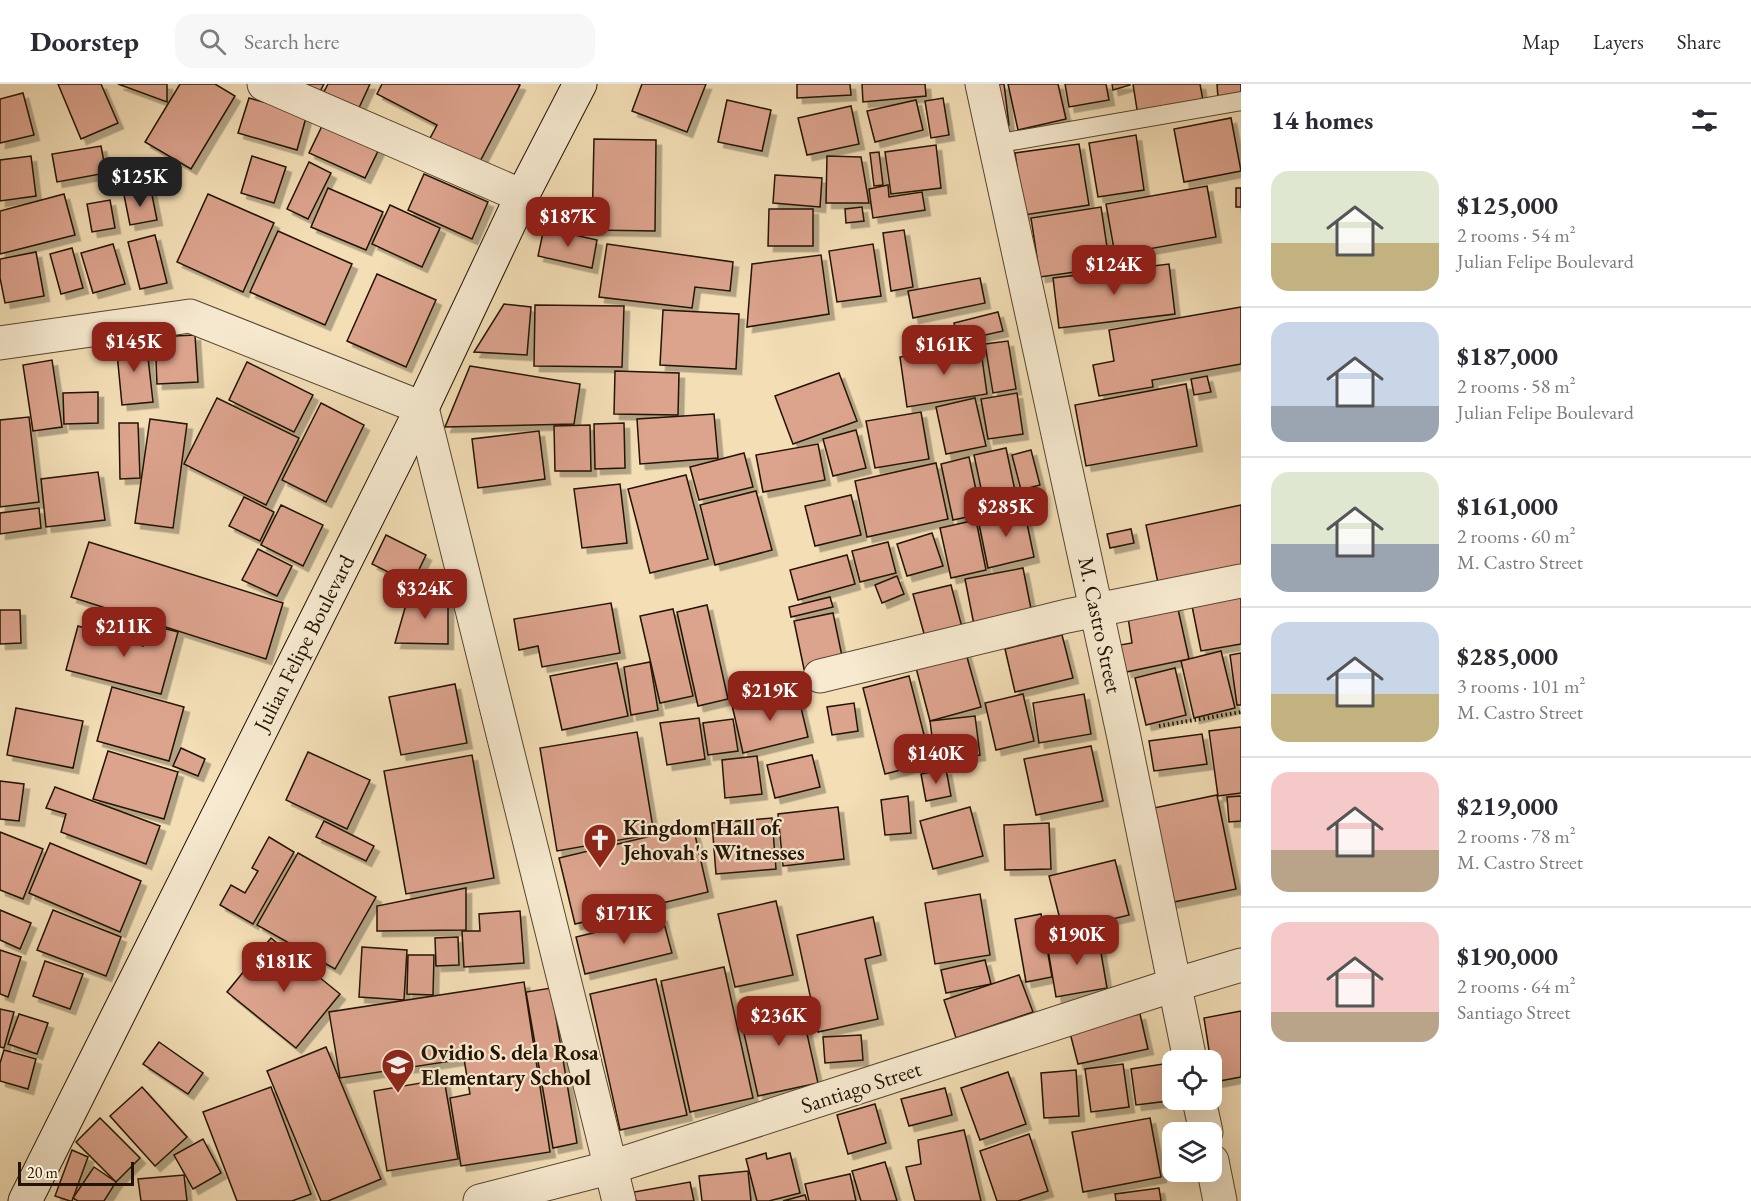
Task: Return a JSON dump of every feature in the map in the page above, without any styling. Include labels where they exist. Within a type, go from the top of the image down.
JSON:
[{"type":"street","points":[[264,84],[522,196]]},
{"type":"street","name":"Julian Felipe Boulevard","points":[[25,1201],[422,408],[522,196],[580,84]]},
{"type":"street","name":"M. Castro Street","points":[[982,84],[1123,733],[1189,1050]]},
{"type":"street","points":[[0,344],[190,316],[422,408],[619,1201]]},
{"type":"street","points":[[820,676],[1096,609],[1241,581]]},
{"type":"street","name":"Santiago Street","points":[[480,1201],[612,1167],[1241,965]]},
{"type":"street","points":[[1216,1182],[1220,1201]]},
{"type":"lane","points":[[994,144],[1241,101]]},
{"type":"path","points":[[1123,733],[1241,712]]},
{"type":"building","points":[[58,84],[101,84],[118,123],[81,139]]},
{"type":"building","points":[[118,84],[167,84],[167,102]]},
{"type":"building","points":[[180,84],[215,84],[235,96],[191,169],[145,142]]},
{"type":"building","points":[[300,84],[324,84],[319,93]]},
{"type":"building","points":[[328,84],[370,84],[357,112],[322,96]]},
{"type":"building","points":[[382,84],[520,85],[476,169],[427,144],[437,125],[377,94]]},
{"type":"building","points":[[642,84],[706,84],[687,132],[632,111]]},
{"type":"building","points":[[797,84],[850,84],[851,95],[797,98]]},
{"type":"building","points":[[862,84],[925,84],[926,96],[863,102]]},
{"type":"building","points":[[993,84],[1004,84],[1009,125],[999,127]]},
{"type":"building","points":[[1008,84],[1058,84],[1066,119],[1018,130]]},
{"type":"building","points":[[1065,84],[1106,84],[1109,100],[1069,107]]},
{"type":"building","points":[[1112,84],[1130,84],[1130,85],[1113,90]]},
{"type":"building","points":[[1133,84],[1200,84],[1204,106],[1138,116]]},
{"type":"building","points":[[1217,84],[1241,84],[1241,96],[1218,98]]},
{"type":"building","points":[[23,93],[34,135],[0,143],[0,99]]},
{"type":"building","points":[[249,98],[307,114],[297,150],[238,133]]},
{"type":"building","points":[[943,98],[949,135],[931,138],[925,101]]},
{"type":"building","points":[[727,100],[771,110],[762,151],[718,142]]},
{"type":"building","points":[[916,100],[923,130],[875,142],[867,111]]},
{"type":"building","points":[[851,106],[859,144],[807,155],[798,118]]},
{"type":"building","points":[[1231,118],[1241,171],[1184,182],[1174,129]]},
{"type":"building","points":[[323,124],[379,149],[365,178],[309,153]]},
{"type":"building","points":[[1136,135],[1144,190],[1098,197],[1089,143]]},
{"type":"building","points":[[594,139],[656,140],[655,231],[592,230]]},
{"type":"building","points":[[1079,144],[1089,205],[1024,215],[1015,153]]},
{"type":"building","points":[[936,145],[941,188],[891,194],[885,152]]},
{"type":"building","points":[[101,146],[106,173],[57,182],[52,154]]},
{"type":"building","points":[[879,152],[883,185],[874,186],[870,153]]},
{"type":"building","points":[[31,156],[36,196],[0,201],[0,160]]},
{"type":"building","points":[[252,156],[286,167],[274,203],[241,193]]},
{"type":"building","points":[[827,156],[861,157],[869,203],[826,203]]},
{"type":"building","points":[[309,162],[331,173],[308,219],[287,209]]},
{"type":"building","points":[[424,174],[488,202],[472,239],[408,210]]},
{"type":"building","points":[[775,175],[822,178],[820,207],[773,203]]},
{"type":"building","points":[[888,185],[889,197],[922,192],[925,210],[873,218],[869,189]]},
{"type":"building","points":[[1207,186],[1216,237],[1115,255],[1106,204]]},
{"type":"building","points":[[328,188],[383,212],[366,250],[311,227]]},
{"type":"building","points":[[1236,188],[1241,188],[1241,207],[1236,207]]},
{"type":"building","points":[[151,190],[157,220],[130,225],[124,195]]},
{"type":"building","points":[[64,194],[75,235],[0,254],[0,211]]},
{"type":"building","points":[[208,194],[274,223],[243,292],[177,262]]},
{"type":"building","points":[[110,200],[115,228],[92,232],[87,204]]},
{"type":"building","points":[[390,205],[440,228],[422,267],[372,244]]},
{"type":"building","points":[[862,207],[864,221],[846,223],[845,209]]},
{"type":"building","points":[[1101,207],[1110,267],[1040,277],[1031,218]]},
{"type":"building","points":[[769,209],[813,209],[813,246],[768,246]]},
{"type":"building","points":[[544,228],[597,240],[592,268],[538,256]]},
{"type":"building","points":[[904,230],[913,287],[891,291],[883,233]]},
{"type":"building","points":[[278,231],[352,264],[325,325],[250,292]]},
{"type":"building","points":[[155,235],[167,283],[140,289],[128,242]]},
{"type":"building","points":[[113,244],[125,284],[93,293],[81,253]]},
{"type":"building","points":[[607,244],[733,262],[730,291],[695,287],[692,308],[599,297]]},
{"type":"building","points":[[873,244],[881,296],[837,302],[829,251]]},
{"type":"building","points":[[72,248],[83,288],[61,294],[50,254]]},
{"type":"building","points":[[36,252],[44,296],[5,303],[0,278],[0,259]]},
{"type":"building","points":[[821,255],[829,314],[747,327],[752,264]]},
{"type":"building","points":[[1169,264],[1175,314],[1059,328],[1053,278]]},
{"type":"building","points":[[377,274],[436,300],[406,367],[347,341]]},
{"type":"building","points":[[980,278],[985,303],[913,318],[908,291]]},
{"type":"building","points":[[504,304],[531,307],[527,355],[474,352]]},
{"type":"building","points":[[535,305],[624,306],[622,367],[534,366]]},
{"type":"building","points":[[1241,307],[1241,364],[1152,380],[1153,387],[1099,396],[1093,365],[1114,361],[1109,330]]},
{"type":"building","points":[[663,310],[739,314],[736,369],[660,365]]},
{"type":"building","points":[[998,312],[1003,331],[958,341],[954,323]]},
{"type":"building","points":[[195,335],[198,382],[157,384],[155,337]]},
{"type":"building","points":[[146,340],[153,402],[122,405],[116,343]]},
{"type":"building","points":[[1008,341],[1016,389],[993,393],[985,344]]},
{"type":"building","points":[[980,344],[987,394],[907,407],[900,357]]},
{"type":"building","points":[[52,360],[62,427],[33,431],[23,365]]},
{"type":"building","points":[[247,362],[313,395],[294,432],[229,400]]},
{"type":"building","points":[[470,366],[580,384],[574,424],[445,427]]},
{"type":"building","points":[[615,371],[679,373],[678,415],[614,414]]},
{"type":"building","points":[[839,373],[857,421],[793,444],[775,396]]},
{"type":"building","points":[[1207,376],[1211,392],[1194,395],[1191,379]]},
{"type":"building","points":[[1186,384],[1197,446],[1086,466],[1075,405]]},
{"type":"building","points":[[98,392],[98,423],[64,424],[63,393]]},
{"type":"building","points":[[1017,393],[1023,434],[988,439],[981,399]]},
{"type":"building","points":[[217,398],[299,438],[266,505],[184,464]]},
{"type":"building","points":[[975,398],[986,446],[946,454],[936,407]]},
{"type":"building","points":[[321,403],[364,425],[326,502],[282,480]]},
{"type":"building","points":[[921,412],[929,459],[875,468],[866,421]]},
{"type":"building","points":[[714,414],[718,458],[640,464],[637,419]]},
{"type":"building","points":[[29,417],[39,502],[0,507],[0,420]]},
{"type":"building","points":[[150,419],[187,424],[173,528],[135,523]]},
{"type":"building","points":[[119,423],[138,423],[140,478],[120,479]]},
{"type":"building","points":[[624,423],[625,468],[595,469],[594,424]]},
{"type":"building","points":[[590,425],[591,471],[555,471],[554,426]]},
{"type":"building","points":[[856,430],[866,468],[833,476],[823,439]]},
{"type":"building","points":[[539,431],[545,479],[478,488],[472,439]]},
{"type":"building","points":[[818,444],[825,480],[763,492],[756,455]]},
{"type":"building","points":[[1006,448],[1018,505],[986,512],[974,455]]},
{"type":"building","points":[[1031,450],[1040,485],[1021,490],[1012,455]]},
{"type":"building","points":[[744,453],[753,487],[699,500],[690,467]]},
{"type":"building","points":[[969,457],[981,514],[953,520],[941,464]]},
{"type":"building","points":[[936,463],[948,519],[867,537],[855,481]]},
{"type":"building","points":[[98,472],[105,520],[46,527],[41,479]]},
{"type":"building","points":[[686,475],[708,559],[650,573],[628,489]]},
{"type":"building","points":[[620,484],[627,543],[582,548],[574,489]]},
{"type":"building","points":[[756,491],[772,550],[715,565],[700,505]]},
{"type":"building","points":[[851,495],[861,535],[815,546],[805,506]]},
{"type":"building","points":[[244,497],[274,512],[260,541],[229,526]]},
{"type":"building","points":[[281,505],[323,525],[303,566],[261,545]]},
{"type":"building","points":[[1241,505],[1241,566],[1158,583],[1146,525]]},
{"type":"building","points":[[39,508],[41,528],[0,534],[0,513]]},
{"type":"building","points":[[1024,509],[1034,557],[988,568],[978,519]]},
{"type":"building","points":[[976,520],[986,570],[951,578],[940,528]]},
{"type":"building","points":[[1131,529],[1134,543],[1110,548],[1107,534]]},
{"type":"building","points":[[932,533],[943,566],[907,576],[897,544]]},
{"type":"building","points":[[386,535],[426,555],[412,584],[372,564]]},
{"type":"building","points":[[89,542],[283,603],[266,659],[71,597]]},
{"type":"building","points":[[888,542],[896,573],[860,582],[852,551]]},
{"type":"building","points":[[258,549],[292,566],[277,596],[242,580]]},
{"type":"building","points":[[847,555],[855,584],[798,600],[790,570]]},
{"type":"building","points":[[1023,568],[1033,619],[975,630],[965,579]]},
{"type":"building","points":[[897,576],[904,594],[882,603],[875,585]]},
{"type":"building","points":[[951,585],[965,639],[928,648],[913,594]]},
{"type":"building","points":[[1241,591],[1241,644],[1201,651],[1191,601]]},
{"type":"building","points":[[409,594],[448,594],[448,644],[395,643]]},
{"type":"building","points":[[830,597],[833,607],[791,617],[789,607]]},
{"type":"building","points":[[1176,600],[1189,659],[1126,672],[1120,645],[1132,643],[1127,611]]},
{"type":"building","points":[[611,603],[620,653],[542,667],[538,646],[519,650],[514,619]]},
{"type":"building","points":[[707,605],[728,699],[698,706],[677,612]]},
{"type":"building","points":[[673,609],[693,696],[660,703],[640,616]]},
{"type":"building","points":[[0,610],[20,610],[21,643],[0,644]]},
{"type":"building","points":[[833,613],[843,661],[804,669],[794,621]]},
{"type":"building","points":[[147,624],[178,632],[161,694],[66,670],[78,626],[143,646]]},
{"type":"building","points":[[1062,635],[1073,678],[1015,692],[1005,649]]},
{"type":"building","points":[[965,650],[981,707],[930,721],[915,664]]},
{"type":"building","points":[[1221,651],[1235,708],[1194,718],[1181,661]]},
{"type":"building","points":[[1241,653],[1241,705],[1237,705],[1230,655]]},
{"type":"building","points":[[650,662],[658,710],[631,715],[624,667]]},
{"type":"building","points":[[617,663],[628,716],[562,730],[550,676]]},
{"type":"building","points":[[1175,668],[1186,715],[1146,725],[1135,678]]},
{"type":"building","points":[[909,676],[931,762],[885,774],[863,688]]},
{"type":"building","points":[[455,684],[467,743],[401,755],[389,697]]},
{"type":"building","points":[[112,687],[184,707],[169,761],[97,741]]},
{"type":"building","points":[[797,691],[808,737],[743,753],[732,705]]},
{"type":"building","points":[[1023,694],[1034,741],[996,750],[985,703]]},
{"type":"building","points":[[1084,694],[1091,734],[1039,743],[1033,703]]},
{"type":"building","points":[[854,703],[858,731],[832,735],[827,707]]},
{"type":"building","points":[[16,708],[83,721],[73,768],[7,755]]},
{"type":"building","points":[[975,716],[980,755],[935,760],[930,721]]},
{"type":"building","points":[[699,718],[705,759],[667,765],[660,723]]},
{"type":"building","points":[[733,719],[738,751],[708,755],[703,723]]},
{"type":"building","points":[[1241,727],[1241,793],[1218,796],[1209,731]]},
{"type":"building","points":[[637,732],[654,834],[557,851],[540,748]]},
{"type":"building","points":[[1202,734],[1207,764],[1154,771],[1149,741]]},
{"type":"building","points":[[1091,746],[1103,801],[1036,815],[1024,759]]},
{"type":"building","points":[[181,748],[205,759],[198,776],[173,766]]},
{"type":"building","points":[[108,751],[178,772],[164,819],[93,799]]},
{"type":"building","points":[[308,752],[370,780],[347,829],[286,800]]},
{"type":"building","points":[[472,755],[494,878],[406,894],[384,771]]},
{"type":"building","points":[[812,755],[820,787],[775,798],[767,765]]},
{"type":"building","points":[[757,756],[762,794],[725,798],[722,760]]},
{"type":"building","points":[[946,769],[951,796],[926,801],[921,774]]},
{"type":"building","points":[[0,781],[24,784],[19,821],[0,819]]},
{"type":"building","points":[[55,787],[160,826],[146,864],[61,832],[66,814],[46,808]]},
{"type":"building","points":[[1217,795],[1236,889],[1169,903],[1149,809]]},
{"type":"building","points":[[908,796],[911,833],[885,835],[881,800]]},
{"type":"building","points":[[1241,796],[1241,821],[1229,822],[1227,797]]},
{"type":"building","points":[[838,807],[844,859],[783,866],[778,814]]},
{"type":"building","points":[[970,807],[983,856],[933,869],[920,821]]},
{"type":"building","points":[[772,818],[776,869],[716,874],[712,823]]},
{"type":"building","points":[[324,821],[374,846],[366,861],[316,837]]},
{"type":"building","points":[[1049,823],[1051,869],[1005,870],[1004,825]]},
{"type":"building","points":[[693,826],[708,892],[575,924],[559,858]]},
{"type":"building","points":[[0,832],[43,849],[23,899],[0,890]]},
{"type":"building","points":[[269,837],[294,852],[253,924],[220,905],[231,885],[245,893],[258,871],[252,868]]},
{"type":"building","points":[[50,843],[141,881],[120,932],[29,893]]},
{"type":"building","points":[[298,853],[376,897],[335,969],[257,925]]},
{"type":"building","points":[[1115,860],[1129,915],[1063,931],[1049,876]]},
{"type":"building","points":[[466,888],[466,930],[377,931],[377,906]]},
{"type":"building","points":[[980,894],[990,955],[935,964],[925,903]]},
{"type":"building","points":[[776,901],[793,975],[735,987],[718,914]]},
{"type":"building","points":[[0,910],[31,923],[20,949],[0,940]]},
{"type":"building","points":[[53,910],[121,937],[106,976],[37,950]]},
{"type":"building","points":[[520,911],[524,963],[464,967],[462,931],[480,931],[479,914]]},
{"type":"building","points":[[1041,914],[1052,977],[1026,982],[1015,919]]},
{"type":"building","points":[[662,916],[672,953],[585,974],[576,937]]},
{"type":"building","points":[[873,917],[881,955],[865,959],[878,1019],[818,1032],[797,935]]},
{"type":"building","points":[[1098,935],[1107,988],[1056,997],[1047,944]]},
{"type":"building","points":[[458,937],[459,965],[436,966],[435,938]]},
{"type":"building","points":[[271,938],[340,994],[296,1048],[227,992]]},
{"type":"building","points":[[362,947],[407,950],[404,1000],[359,997]]},
{"type":"building","points":[[0,950],[21,957],[8,997],[0,994]]},
{"type":"building","points":[[408,955],[434,955],[433,995],[407,994]]},
{"type":"building","points":[[985,960],[991,984],[946,993],[941,970]]},
{"type":"building","points":[[45,961],[83,974],[70,1009],[33,996]]},
{"type":"building","points":[[724,967],[753,1098],[690,1112],[661,981]]},
{"type":"building","points":[[1019,975],[1033,1012],[956,1038],[944,1000]]},
{"type":"building","points":[[656,979],[687,1115],[620,1130],[590,994]]},
{"type":"building","points":[[524,982],[550,1152],[461,1166],[450,1098],[470,1094],[464,1059],[340,1078],[329,1012]]},
{"type":"building","points":[[551,988],[577,1143],[553,1148],[526,992]]},
{"type":"building","points":[[799,998],[818,1083],[758,1096],[739,1011]]},
{"type":"building","points":[[0,1009],[14,1012],[4,1048],[0,1047]]},
{"type":"building","points":[[1241,1011],[1241,1077],[1222,1081],[1222,1050],[1209,1050],[1204,1018]]},
{"type":"building","points":[[19,1014],[48,1023],[37,1054],[8,1044]]},
{"type":"building","points":[[1140,1014],[1148,1049],[1078,1064],[1069,1029]]},
{"type":"building","points":[[861,1035],[863,1060],[825,1063],[823,1037]]},
{"type":"building","points":[[159,1042],[203,1073],[188,1094],[143,1064]]},
{"type":"building","points":[[326,1047],[381,1179],[328,1201],[321,1201],[267,1071]]},
{"type":"building","points":[[4,1050],[36,1059],[28,1089],[0,1081],[0,1063]]},
{"type":"building","points":[[1123,1064],[1129,1107],[1091,1112],[1085,1069]]},
{"type":"building","points":[[1162,1064],[1162,1102],[1136,1105],[1131,1069]]},
{"type":"building","points":[[1076,1070],[1079,1116],[1044,1118],[1041,1073]]},
{"type":"building","points":[[1008,1072],[1026,1124],[980,1140],[961,1088]]},
{"type":"building","points":[[444,1079],[458,1159],[387,1171],[374,1091]]},
{"type":"building","points":[[142,1087],[187,1137],[155,1166],[110,1116]]},
{"type":"building","points":[[271,1087],[311,1194],[292,1201],[237,1201],[203,1112]]},
{"type":"building","points":[[945,1088],[952,1115],[909,1126],[901,1099]]},
{"type":"building","points":[[875,1104],[886,1143],[848,1154],[837,1115]]},
{"type":"building","points":[[100,1118],[140,1158],[116,1182],[76,1142]]},
{"type":"building","points":[[1150,1118],[1161,1177],[1083,1192],[1072,1132]]},
{"type":"building","points":[[964,1130],[981,1201],[915,1201],[906,1167],[921,1164],[918,1140]]},
{"type":"building","points":[[1029,1134],[1048,1191],[1018,1201],[997,1201],[980,1151]]},
{"type":"building","points":[[203,1139],[221,1173],[193,1189],[174,1155]]},
{"type":"building","points":[[72,1150],[88,1157],[72,1201],[70,1201],[55,1196]]},
{"type":"building","points":[[766,1153],[767,1159],[790,1153],[800,1193],[769,1201],[757,1201],[746,1159]]},
{"type":"building","points":[[885,1162],[897,1201],[861,1201],[852,1171]]},
{"type":"building","points":[[94,1167],[116,1182],[104,1201],[78,1201],[73,1198]]},
{"type":"building","points":[[748,1171],[751,1201],[702,1201],[699,1176]]},
{"type":"building","points":[[850,1174],[856,1201],[809,1201],[805,1184]]},
{"type":"building","points":[[184,1175],[187,1201],[141,1201],[138,1179]]},
{"type":"building","points":[[690,1182],[694,1201],[636,1201],[634,1192]]},
{"type":"building","points":[[1159,1188],[1161,1201],[1116,1201],[1115,1194]]},
{"type":"building","points":[[805,1195],[807,1201],[783,1201]]},
{"type":"place","name":"Kingdom Hall of Jehovah's Witnesses","points":[[600,869]]},
{"type":"place","name":"Ovidio S. dela Rosa Elementary School","points":[[398,1094]]}]
